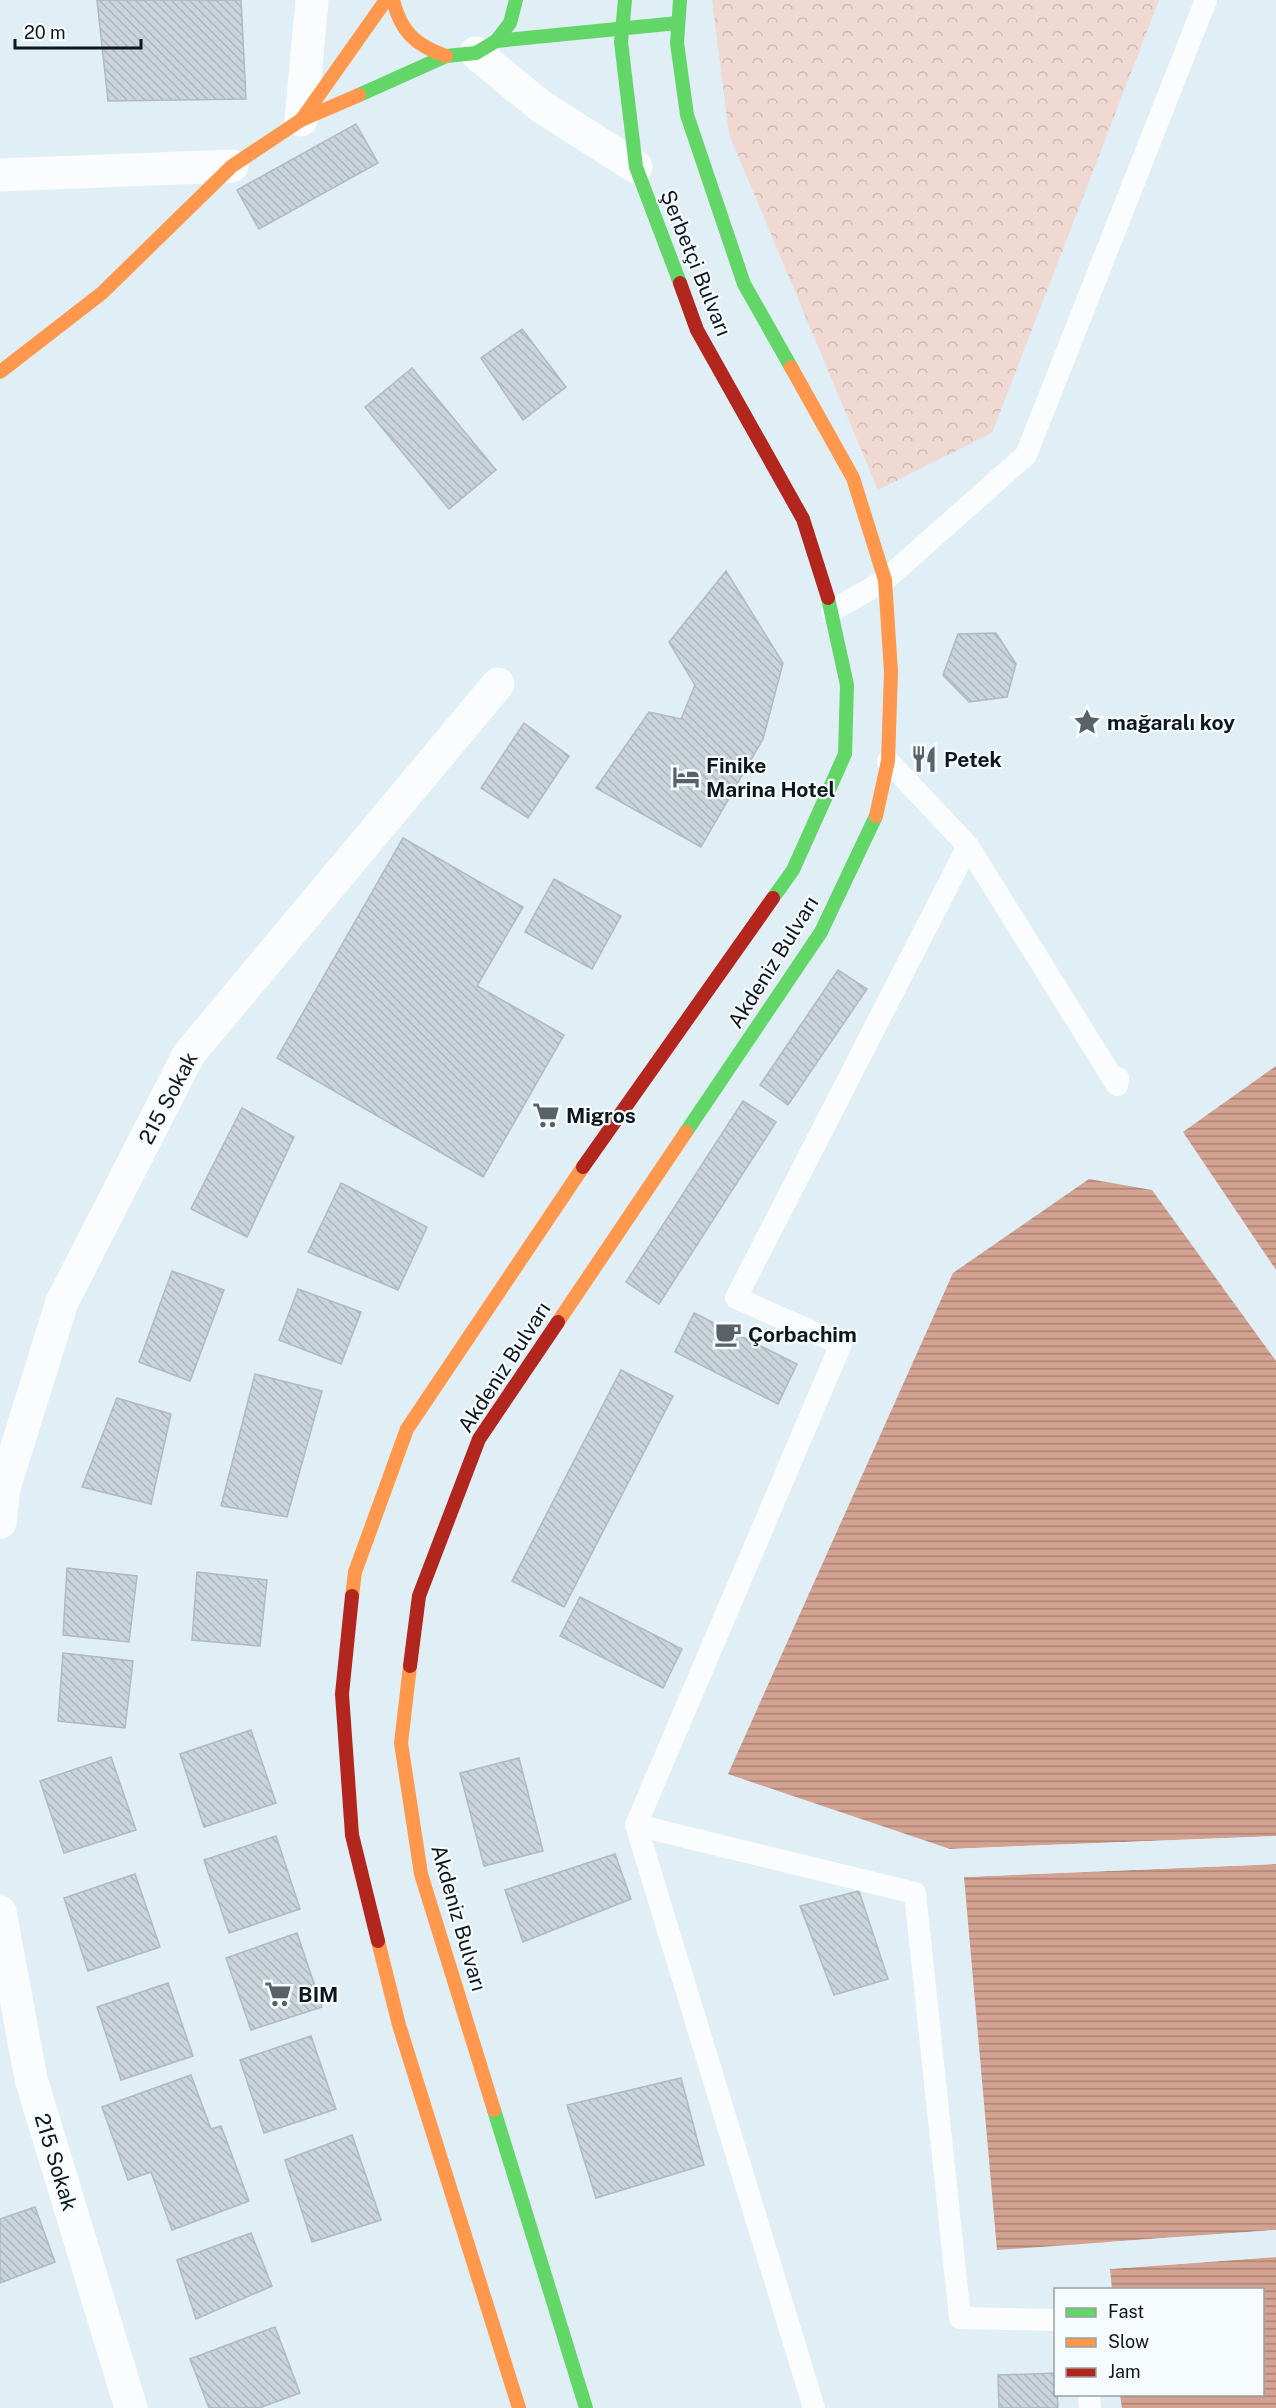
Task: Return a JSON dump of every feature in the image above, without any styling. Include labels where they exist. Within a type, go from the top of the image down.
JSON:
[{"type":"main road","points":[[301,120],[386,0]]},
{"type":"main road","points":[[393,0],[398,22],[417,46],[472,50],[622,28],[678,23]]},
{"type":"main road","points":[[0,372],[102,293],[232,166],[301,120],[472,50],[510,22],[516,0]]},
{"type":"main road","name":"Şerbetçi Bulvarı","points":[[680,0],[677,43],[687,115],[744,284],[853,478]]},
{"type":"main road","points":[[630,4],[678,23]]},
{"type":"main road","name":"Şerbetçi Bulvarı","points":[[630,4],[622,28],[621,42],[636,167],[697,330],[803,519]]},
{"type":"main road","name":"Akdeniz Bulvarı","points":[[586,2408],[421,1874],[401,1743],[419,1596],[479,1439],[821,933],[875,819],[888,761],[891,672],[885,580],[853,478]]},
{"type":"main road","name":"Akdeniz Bulvarı","points":[[519,2408],[399,2025],[352,1835],[342,1695],[355,1572],[407,1429],[529,1244],[793,870],[845,754],[847,685],[832,611],[803,519]]},
{"type":"street","points":[[301,120],[312,0]]},
{"type":"street","points":[[472,50],[539,105],[636,167]]},
{"type":"street","points":[[0,175],[232,166]]},
{"type":"street","name":"215 Sokak","points":[[0,1522],[4,1488],[62,1302],[189,1054],[498,684]]},
{"type":"street","name":"215 Sokak","points":[[0,1912],[31,2079],[131,2408]]},
{"type":"lane","points":[[832,611],[885,580],[1026,455],[1206,0]]},
{"type":"lane","points":[[888,761],[968,846],[1116,1085],[1118,1078]]},
{"type":"lane","points":[[813,2408],[636,1825],[841,1344],[736,1298],[968,846]]},
{"type":"lane","points":[[636,1825],[915,1893],[960,2318],[1054,2320]]},
{"type":"green space","points":[[712,0],[1159,0],[992,433],[878,490],[729,134]]},
{"type":"shaded area","points":[[1276,1066],[1276,1270],[1183,1132]]},
{"type":"shaded area","points":[[1089,1179],[1152,1190],[1276,1361],[1276,1836],[950,1849],[728,1774],[953,1273]]},
{"type":"shaded area","points":[[1276,1864],[1276,2230],[997,2250],[964,1877]]},
{"type":"shaded area","points":[[1276,2257],[1276,2408],[1122,2408],[1120,2396],[1264,2396],[1264,2288],[1112,2288],[1110,2269]]},
{"type":"pier","points":[[1276,1836],[1276,1839],[952,1852],[950,1849]]},
{"type":"pier","points":[[1276,1861],[1276,1864],[964,1877],[963,1875]]},
{"type":"pier","points":[[1276,2230],[1276,2233],[1108,2245],[1108,2242]]},
{"type":"pier","points":[[1276,2254],[1276,2257],[1110,2269],[1110,2266]]},
{"type":"building","points":[[97,0],[241,0],[246,99],[108,101]]},
{"type":"building","points":[[356,124],[378,163],[259,229],[237,190]]},
{"type":"building","points":[[522,329],[566,387],[523,420],[481,358]]},
{"type":"building","points":[[412,368],[496,470],[449,509],[365,407]]},
{"type":"building","points":[[726,571],[783,663],[763,739],[701,847],[596,788],[649,712],[681,719],[695,685],[669,642]]},
{"type":"building","points":[[996,633],[1016,664],[1007,697],[969,702],[943,675],[958,634]]},
{"type":"building","points":[[524,723],[569,756],[528,818],[481,788]]},
{"type":"building","points":[[403,838],[523,907],[477,986],[564,1035],[483,1177],[277,1058]]},
{"type":"building","points":[[554,879],[621,916],[592,969],[525,932]]},
{"type":"building","points":[[838,970],[867,989],[788,1105],[760,1085]]},
{"type":"building","points":[[743,1101],[776,1122],[659,1304],[626,1282]]},
{"type":"building","points":[[242,1108],[294,1137],[247,1237],[191,1209]]},
{"type":"building","points":[[341,1183],[427,1227],[398,1290],[308,1252]]},
{"type":"building","points":[[172,1271],[224,1290],[190,1381],[139,1362]]},
{"type":"building","points":[[298,1289],[361,1312],[341,1364],[279,1340]]},
{"type":"building","points":[[694,1313],[797,1364],[778,1404],[675,1352]]},
{"type":"building","points":[[621,1370],[673,1396],[564,1607],[512,1581]]},
{"type":"building","points":[[255,1374],[322,1391],[287,1517],[221,1506]]},
{"type":"building","points":[[117,1398],[171,1414],[151,1504],[82,1487]]},
{"type":"building","points":[[67,1568],[137,1576],[129,1642],[63,1635]]},
{"type":"building","points":[[197,1572],[267,1580],[260,1646],[192,1640]]},
{"type":"building","points":[[580,1597],[682,1649],[663,1688],[560,1636]]},
{"type":"building","points":[[63,1653],[133,1661],[125,1728],[58,1721]]},
{"type":"building","points":[[251,1730],[276,1803],[204,1827],[180,1754]]},
{"type":"building","points":[[111,1757],[136,1830],[64,1853],[40,1781]]},
{"type":"building","points":[[519,1758],[543,1851],[484,1866],[460,1773]]},
{"type":"building","points":[[276,1836],[300,1909],[229,1933],[204,1860]]},
{"type":"building","points":[[615,1854],[631,1899],[523,1942],[505,1890]]},
{"type":"building","points":[[135,1874],[160,1947],[88,1971],[64,1898]]},
{"type":"building","points":[[859,1891],[888,1979],[834,1995],[800,1906]]},
{"type":"building","points":[[297,1933],[322,2007],[251,2030],[226,1958]]},
{"type":"building","points":[[168,1983],[193,2056],[121,2080],[97,2007]]},
{"type":"building","points":[[311,2036],[336,2109],[264,2133],[240,2060]]},
{"type":"building","points":[[191,2075],[211,2129],[221,2126],[249,2201],[172,2230],[151,2172],[128,2180],[102,2107]]},
{"type":"building","points":[[681,2078],[704,2165],[596,2198],[567,2105]]},
{"type":"building","points":[[352,2135],[381,2220],[312,2242],[285,2160]]},
{"type":"building","points":[[35,2207],[55,2262],[0,2283],[0,2219]]},
{"type":"building","points":[[251,2233],[272,2286],[196,2319],[177,2260]]},
{"type":"building","points":[[275,2327],[300,2393],[259,2408],[209,2408],[190,2359]]},
{"type":"building","points":[[1054,2373],[1054,2396],[1057,2396],[1058,2408],[999,2408],[998,2375]]},
{"type":"traffic: fast","points":[[359,95],[446,56],[476,53],[496,41],[510,23],[516,0]]},
{"type":"traffic: fast","points":[[625,0],[621,42],[636,167],[680,283]]},
{"type":"traffic: fast","points":[[680,0],[677,43],[687,115],[744,284],[791,367]]},
{"type":"traffic: fast","points":[[496,41],[678,23]]},
{"type":"traffic: fast","points":[[773,898],[793,870],[845,754],[847,685],[828,598]]},
{"type":"traffic: fast","points":[[686,1132],[821,932],[876,816]]},
{"type":"traffic: fast","points":[[494,2110],[586,2408]]},
{"type":"traffic: slow","points":[[302,119],[386,0]]},
{"type":"traffic: slow","points":[[393,0],[400,21],[411,36],[426,47],[446,56]]},
{"type":"traffic: slow","points":[[0,372],[102,293],[232,166],[301,120],[359,95]]},
{"type":"traffic: slow","points":[[791,367],[853,478],[885,580],[891,672],[888,761],[876,816]]},
{"type":"traffic: slow","points":[[558,1322],[686,1132]]},
{"type":"traffic: slow","points":[[352,1596],[355,1572],[407,1429],[583,1167]]},
{"type":"traffic: slow","points":[[410,1666],[401,1743],[421,1874],[494,2110]]},
{"type":"traffic: slow","points":[[378,1941],[399,2025],[519,2408]]},
{"type":"traffic: jam","points":[[680,283],[697,330],[803,519],[828,598]]},
{"type":"traffic: jam","points":[[583,1167],[773,898]]},
{"type":"traffic: jam","points":[[410,1666],[419,1596],[479,1439],[558,1322]]},
{"type":"traffic: jam","points":[[352,1596],[342,1694],[352,1835],[378,1941]]},
{"type":"place","name":"mağaralı koy","points":[[1087,722]]},
{"type":"place","name":"Petek","points":[[924,759]]},
{"type":"place","name":"Finike Marina Hotel","points":[[686,777]]},
{"type":"place","name":"Migros","points":[[546,1115]]},
{"type":"place","name":"Çorbachim","points":[[728,1334]]},
{"type":"place","name":"BIM","points":[[278,1994]]}]
